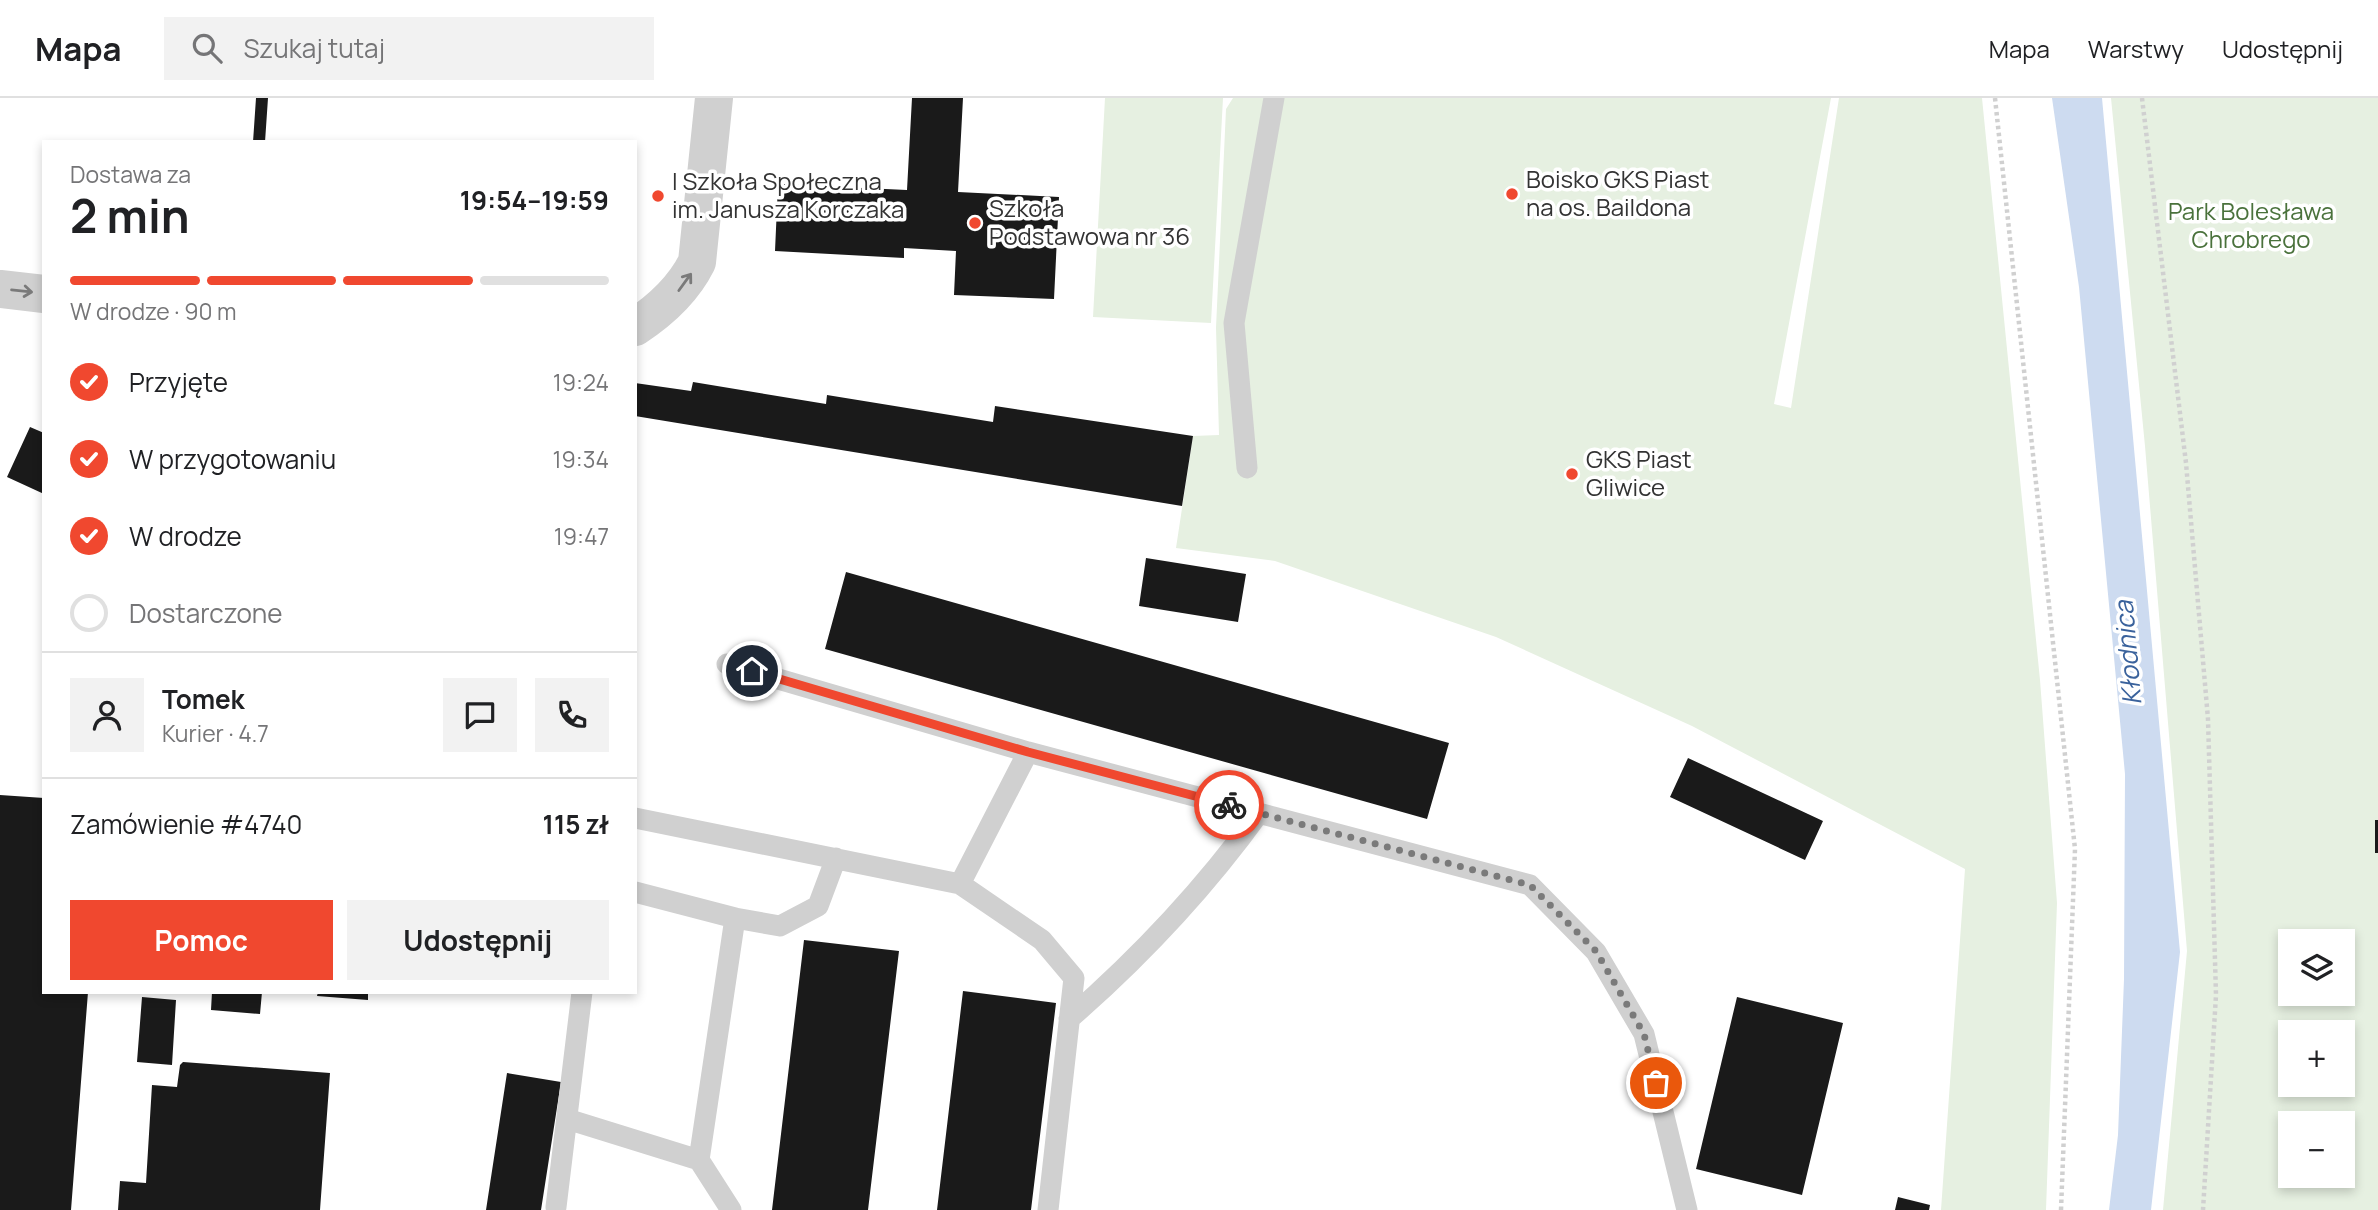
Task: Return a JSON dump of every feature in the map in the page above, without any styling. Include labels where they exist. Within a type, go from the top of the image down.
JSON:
[{"type":"street","points":[[637,325],[670,300],[689,279],[697,262],[715,98]]},
{"type":"street","points":[[0,289],[42,293]]},
{"type":"lane","points":[[1247,468],[1234,323],[1274,98]]},
{"type":"lane","points":[[727,664],[1028,752],[1530,885],[1596,951],[1644,1034],[1687,1210]]},
{"type":"lane","points":[[960,884],[1028,752]]},
{"type":"lane","points":[[1069,1019],[1114,981],[1174,916],[1259,813]]},
{"type":"lane","points":[[637,818],[960,884],[1042,940],[1074,978],[1048,1210]]},
{"type":"lane","points":[[637,893],[735,918],[780,926],[818,906],[836,858]]},
{"type":"lane","points":[[699,1160],[735,918]]},
{"type":"lane","points":[[556,1207],[582,994]]},
{"type":"lane","points":[[566,1119],[699,1160],[731,1210]]},
{"type":"path","points":[[1994,98],[2075,849],[2061,1210]]},
{"type":"path","points":[[2142,98],[2186,463],[2208,719],[2216,995],[2203,1210]]},
{"type":"green space","points":[[1105,98],[1223,98],[1211,323],[1093,317]]},
{"type":"green space","name":"GKS Piast Gliwice","points":[[1233,98],[1831,98],[1774,404],[1791,408],[1839,98],[1982,98],[2040,680],[2057,903],[2046,1210],[1941,1210],[1965,869],[1692,726],[1496,637],[1275,561],[1176,548],[1193,436],[1219,435],[1216,328],[1226,109]]},
{"type":"green space","name":"Park Bolesława Chrobrego","points":[[2111,98],[2378,98],[2378,1210],[2163,1210],[2187,951],[2145,446]]},
{"type":"water","name":"Kłodnica","points":[[2052,98],[2102,98],[2180,952],[2151,1210],[2109,1210],[2118,1135],[2124,979],[2125,774],[2079,287]]},
{"type":"building","points":[[256,98],[268,98],[265,140],[253,140]]},
{"type":"building","points":[[912,98],[963,98],[958,192],[1059,197],[1054,299],[954,295],[956,251],[904,248],[904,258],[775,251],[778,184],[907,190]]},
{"type":"building","points":[[693,382],[826,404],[827,395],[993,422],[995,406],[1193,436],[1182,506],[637,416],[637,383],[691,391]]},
{"type":"building","points":[[30,427],[42,432],[42,493],[7,477]]},
{"type":"building","points":[[1146,558],[1246,574],[1238,622],[1139,606]]},
{"type":"building","points":[[846,572],[1449,743],[1427,819],[825,649]]},
{"type":"building","points":[[1688,758],[1823,821],[1805,860],[1670,797]]},
{"type":"building","points":[[0,795],[42,798],[42,994],[88,994],[71,1210],[0,1210]]},
{"type":"building","points":[[2375,820],[2378,820],[2378,853],[2375,853]]},
{"type":"building","points":[[804,940],[899,951],[868,1210],[772,1210]]},
{"type":"building","points":[[963,991],[1056,1003],[1031,1210],[937,1210]]},
{"type":"building","points":[[212,994],[262,994],[260,1014],[211,1010]]},
{"type":"building","points":[[368,994],[368,1000],[317,996]]},
{"type":"building","points":[[142,997],[176,1000],[172,1065],[137,1062]]},
{"type":"building","points":[[1737,997],[1843,1023],[1802,1195],[1696,1169]]},
{"type":"building","points":[[183,1062],[330,1073],[320,1210],[118,1210],[120,1181],[146,1183],[152,1085],[177,1087],[180,1065]]},
{"type":"building","points":[[507,1073],[561,1082],[541,1210],[486,1210]]},
{"type":"building","points":[[1898,1197],[1930,1205],[1929,1210],[1895,1210]]},
{"type":"way so far","points":[[1229,805],[1530,885],[1596,951],[1644,1034],[1656,1083]]},
{"type":"place","name":"Boisko GKS Piast na os. Baildona","points":[[1512,194]]},
{"type":"place","name":"I Szkoła Społeczna im. Janusza Korczaka","points":[[658,196]]},
{"type":"place","name":"Szkoła Podstawowa nr 36","points":[[975,223]]},
{"type":"place","name":"GKS Piast Gliwice","points":[[1572,474]]},
{"type":"route","points":[[752,671],[1028,752],[1229,805]]}]
